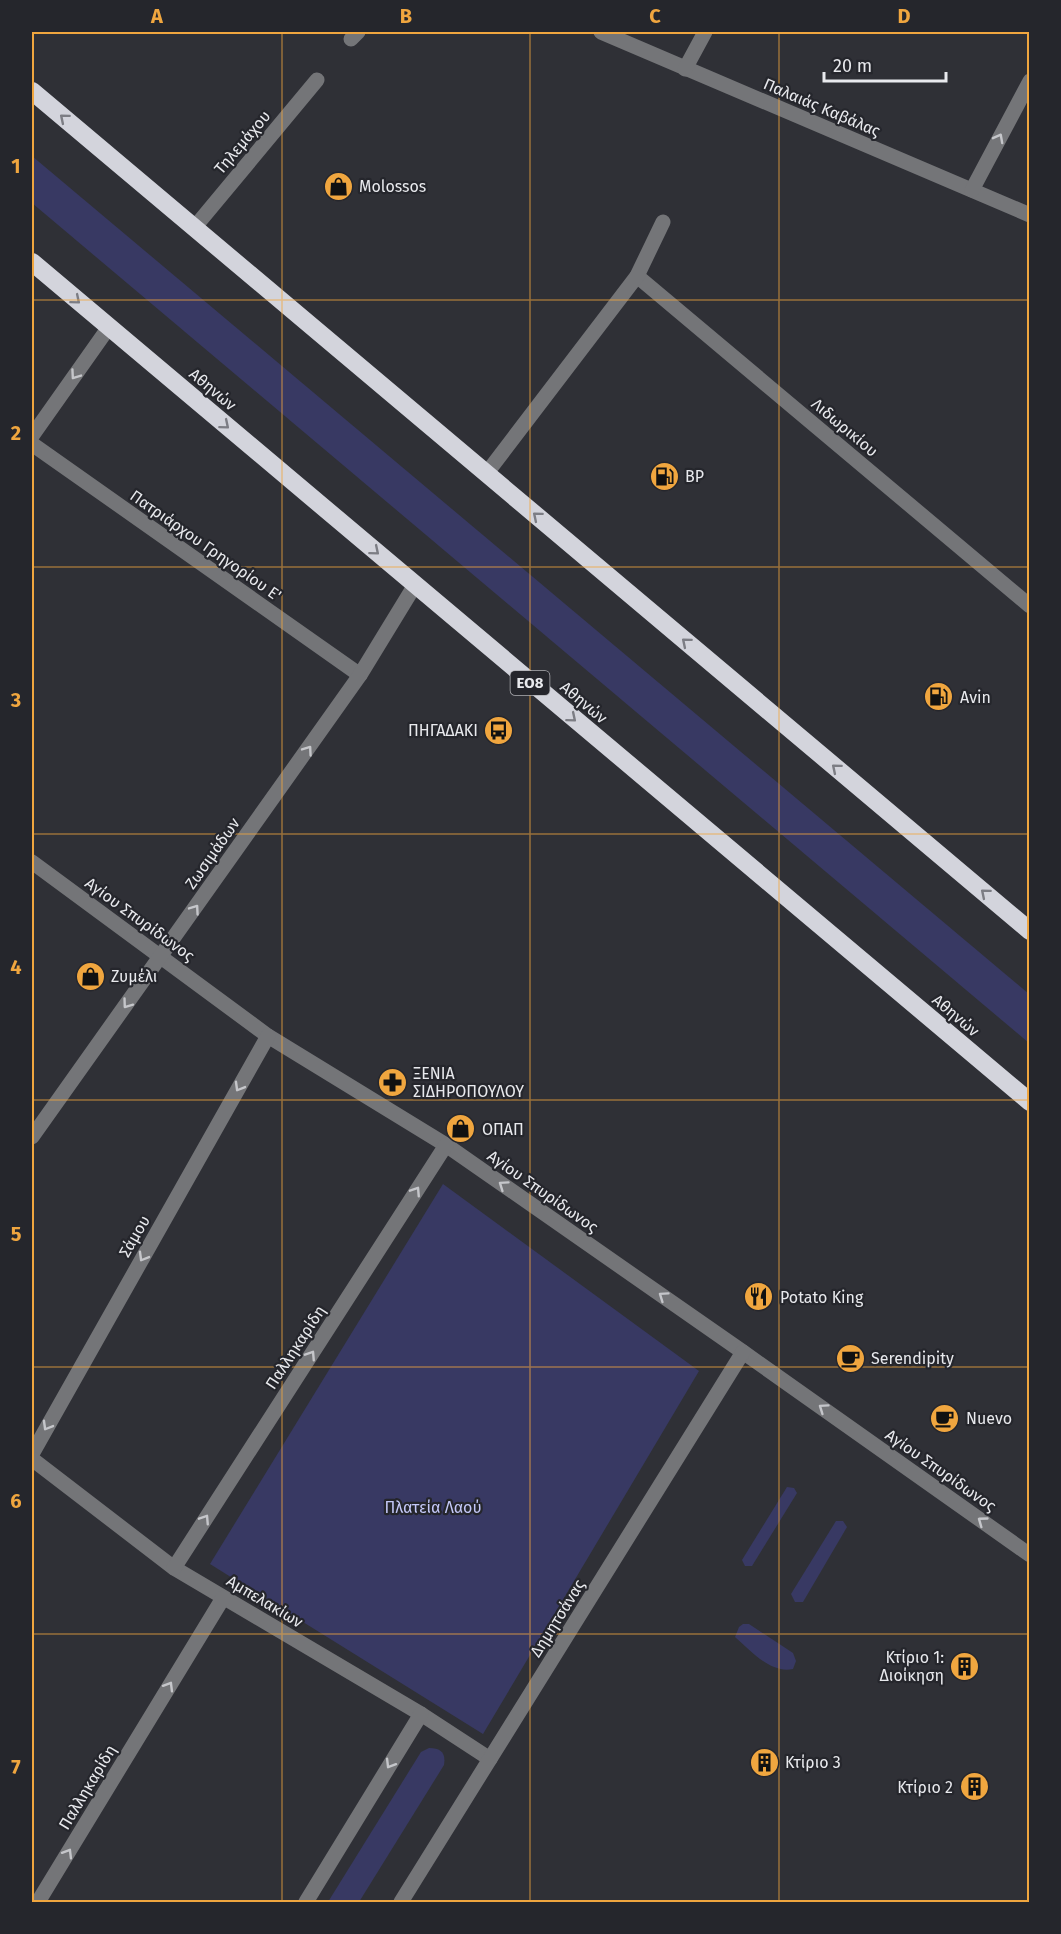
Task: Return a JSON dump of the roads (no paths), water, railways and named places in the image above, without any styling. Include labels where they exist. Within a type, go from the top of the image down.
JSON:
[{"type":"highway","points":[[32,91],[1029,931]]},
{"type":"highway","name":"Αθηνών","points":[[32,262],[1029,1102]]},
{"type":"street","name":"Παλαιάς Καβάλας","points":[[601,32],[1029,215]]},
{"type":"street","points":[[685,69],[705,32]]},
{"type":"street","name":"Τηλεμάχου","points":[[194,228],[317,80]]},
{"type":"street","points":[[972,190],[1029,81]]},
{"type":"street","points":[[486,474],[637,276],[663,222]]},
{"type":"street","name":"Λιδωρικίου","points":[[637,276],[1029,606]]},
{"type":"street","points":[[32,436],[109,327]]},
{"type":"street","name":"Πατριάρχου Γρηγορίου Ε'","points":[[32,444],[360,675]]},
{"type":"street","name":"Ζωσιμάδων","points":[[32,1137],[162,957],[360,675],[415,585]]},
{"type":"street","name":"Αγίου Σπυρίδωνος","points":[[32,862],[268,1036],[446,1145],[1029,1555]]},
{"type":"street","name":"Σάμου","points":[[32,1454],[268,1036]]},
{"type":"street","name":"Παλληκαρίδη","points":[[174,1568],[446,1145]]},
{"type":"street","name":"Δημητσάνας","points":[[401,1902],[743,1352]]},
{"type":"street","name":"Αμπελακίων","points":[[32,1459],[174,1568],[421,1714],[490,1759]]},
{"type":"street","name":"Παλληκαρίδη","points":[[38,1902],[223,1598]]},
{"type":"street","points":[[306,1902],[421,1714]]},
{"type":"place","name":"Molossos","points":[[338,186]]},
{"type":"place","name":"BP","points":[[664,476]]},
{"type":"place","name":"Avin","points":[[939,697]]},
{"type":"place","name":"ΠΗΓΑΔΑΚΙ","points":[[499,730]]},
{"type":"place","name":"Ζυμέλι","points":[[90,976]]},
{"type":"place","name":"ΞΕΝΙΑ ΣΙΔΗΡΟΠΟΥΛΟΥ","points":[[392,1082]]},
{"type":"place","name":"ΟΠΑΠ","points":[[461,1129]]},
{"type":"place","name":"Potato King","points":[[759,1297]]},
{"type":"place","name":"Serendipity","points":[[850,1358]]},
{"type":"place","name":"Nuevo","points":[[945,1418]]},
{"type":"place","name":"Κτίριο 1: Διοίκηση","points":[[965,1666]]},
{"type":"place","name":"Κτίριο 3","points":[[764,1762]]},
{"type":"place","name":"Κτίριο 2","points":[[974,1787]]},
{"type":"park label","name":"Πλατεία Λαού","points":[[433,1507]]}]
